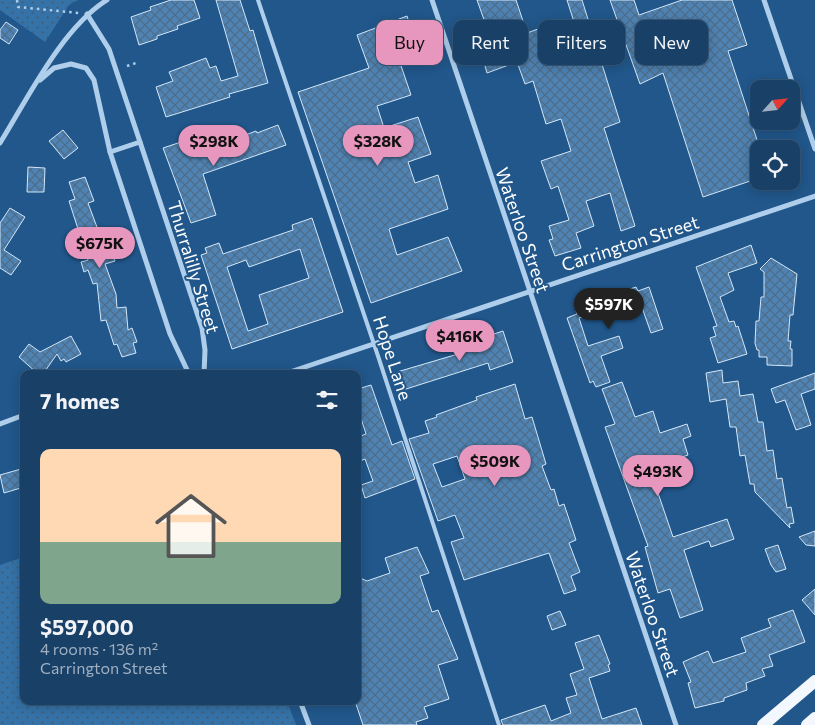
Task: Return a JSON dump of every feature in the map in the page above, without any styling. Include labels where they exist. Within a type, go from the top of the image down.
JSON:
[{"type":"main road","points":[[763,725],[815,681]]},
{"type":"main road","points":[[807,725],[815,718]]},
{"type":"street","points":[[0,143],[66,38],[88,14],[107,0]]},
{"type":"street","name":"Waterloo Street","points":[[432,0],[676,725]]},
{"type":"street","points":[[764,0],[815,149]]},
{"type":"street","name":"Thurralilly Street","points":[[88,14],[107,44],[202,328],[205,350],[204,370]]},
{"type":"street","points":[[40,80],[50,70],[65,64],[78,65],[89,72],[97,88],[104,131],[110,152],[170,334],[187,370]]},
{"type":"street","points":[[110,152],[140,142]]},
{"type":"street","name":"Carrington Street","points":[[296,370],[815,196]]},
{"type":"street","points":[[0,424],[20,416]]},
{"type":"street","points":[[302,705],[309,725]]},
{"type":"lane","name":"Hope Lane","points":[[258,0],[374,344],[499,725]]},
{"type":"path","points":[[17,0],[18,7],[88,14]]},
{"type":"path","points":[[127,66],[139,62]]},
{"type":"shaded area","points":[[0,0],[78,0],[69,5],[45,42],[0,10]]},
{"type":"shaded area","points":[[20,558],[20,705],[288,705],[296,725],[0,725],[0,565]]},
{"type":"building","points":[[171,0],[194,0],[200,18],[177,26],[178,29],[139,45],[131,17],[151,10],[150,7]]},
{"type":"building","points":[[216,0],[240,0],[250,31],[253,30],[268,83],[229,94],[230,97],[166,117],[156,87],[173,81],[169,72],[206,58],[210,68],[216,66],[221,81],[238,76]]},
{"type":"building","points":[[477,0],[516,0],[523,20],[484,20]]},
{"type":"building","points":[[567,0],[582,0],[588,20],[573,20]]},
{"type":"building","points":[[610,0],[634,0],[639,15],[682,0],[732,0],[747,45],[728,51],[750,118],[750,130],[754,130],[757,140],[750,140],[750,181],[703,197],[663,73],[640,84],[625,42],[625,20],[617,20]]},
{"type":"building","points":[[407,16],[408,20],[396,20]]},
{"type":"building","points":[[6,22],[18,30],[9,44],[0,38],[0,30]]},
{"type":"building","points":[[376,28],[376,65],[401,65],[411,95],[377,106],[384,128],[418,117],[431,154],[408,162],[415,183],[438,175],[448,209],[389,229],[397,255],[448,237],[462,271],[371,303],[298,92],[369,68],[357,35]]},
{"type":"building","points":[[538,29],[538,65],[602,65],[620,122],[604,128],[635,226],[621,231],[610,193],[586,201],[594,226],[576,233],[581,248],[555,256],[549,240],[553,239],[549,226],[569,220],[558,186],[551,189],[541,161],[571,151],[561,119],[546,124],[533,81],[525,84],[518,65],[528,65],[528,33]]},
{"type":"building","points":[[485,65],[509,65],[487,73]]},
{"type":"building","points":[[278,125],[286,145],[203,174],[216,215],[191,223],[163,148],[184,141],[189,156],[256,131],[257,133]]},
{"type":"building","points":[[63,130],[78,148],[64,159],[49,141]]},
{"type":"building","points":[[28,167],[45,168],[44,192],[27,192]]},
{"type":"building","points":[[85,177],[94,201],[88,203],[104,246],[99,247],[102,255],[112,251],[115,261],[105,264],[116,294],[117,308],[126,307],[128,330],[132,328],[137,342],[133,343],[136,353],[122,357],[117,344],[114,345],[106,320],[101,321],[97,283],[93,284],[88,270],[84,272],[81,262],[88,260],[69,201],[75,199],[69,182]]},
{"type":"building","points":[[10,208],[25,217],[4,250],[21,261],[11,275],[0,268],[0,223]]},
{"type":"building","points":[[312,218],[343,312],[232,349],[201,255],[207,253],[205,248],[219,243],[223,254],[293,230],[292,225]],"holes":[[[300,249],[309,278],[259,295],[268,324],[248,331],[227,267],[246,260],[249,267]]]},
{"type":"building","points":[[751,245],[757,263],[728,273],[734,290],[720,297],[729,322],[734,321],[736,327],[738,326],[747,354],[718,363],[710,338],[716,336],[713,327],[717,326],[696,267]]},
{"type":"building","points":[[771,258],[797,274],[788,341],[791,341],[792,366],[767,365],[767,357],[759,357],[759,350],[757,350],[755,343],[756,321],[759,321],[761,297],[764,297],[764,272],[760,269]]},
{"type":"building","points":[[636,287],[638,291],[649,287],[663,329],[651,333],[639,299],[579,318],[588,346],[619,336],[623,348],[601,356],[610,382],[596,387],[593,381],[590,383],[567,318],[577,314],[575,307]]},
{"type":"building","points":[[503,331],[513,362],[490,370],[488,363],[403,390],[397,372],[475,349],[473,341]]},
{"type":"building","points":[[71,336],[81,354],[66,362],[64,359],[61,361],[57,354],[46,370],[34,370],[19,357],[29,344],[40,352]]},
{"type":"building","points":[[722,370],[723,383],[738,381],[740,396],[753,394],[758,422],[763,422],[767,451],[773,450],[777,479],[782,478],[787,508],[791,507],[794,523],[789,524],[790,528],[755,492],[754,484],[750,484],[745,455],[740,456],[736,427],[730,427],[726,399],[710,402],[706,373]]},
{"type":"building","points":[[815,373],[815,389],[801,394],[811,425],[796,430],[785,400],[776,403],[771,389]]},
{"type":"building","points":[[622,382],[635,417],[653,411],[660,433],[687,424],[691,436],[683,439],[688,455],[653,467],[661,488],[657,490],[673,537],[727,519],[734,539],[711,547],[709,541],[684,550],[703,610],[680,618],[670,589],[658,593],[645,547],[648,546],[605,427],[615,424],[602,389]]},
{"type":"building","points":[[515,384],[525,419],[532,417],[546,464],[542,466],[551,490],[554,489],[559,506],[564,504],[576,540],[569,543],[580,572],[571,576],[576,590],[564,594],[549,553],[464,580],[451,542],[464,538],[455,515],[438,521],[409,439],[429,433],[425,421],[477,400],[476,397]],"holes":[[[457,456],[465,479],[442,487],[433,464]]]},
{"type":"building","points":[[371,385],[392,445],[402,441],[415,479],[365,498],[361,485],[373,481],[365,459],[361,461],[361,436],[366,434],[361,418],[361,388]]},
{"type":"building","points":[[20,469],[20,488],[4,493],[0,475]]},
{"type":"building","points":[[815,531],[815,546],[806,545],[799,537]]},
{"type":"building","points":[[778,545],[786,569],[776,572],[765,549]]},
{"type":"building","points":[[417,547],[429,573],[420,576],[432,612],[438,610],[458,659],[438,665],[449,699],[424,707],[428,718],[416,722],[417,725],[363,725],[356,705],[361,705],[361,578],[367,581],[390,573],[385,558]]},
{"type":"building","points":[[815,589],[815,615],[802,600]]},
{"type":"building","points":[[793,610],[805,642],[769,655],[773,666],[762,669],[765,676],[746,683],[747,690],[724,698],[724,701],[695,708],[688,683],[691,682],[683,662],[708,651],[713,663],[746,652],[741,638],[771,627],[768,619]]},
{"type":"building","points":[[560,611],[566,625],[552,630],[547,616]]},
{"type":"building","points":[[599,635],[610,664],[608,665],[610,671],[589,678],[602,719],[636,708],[642,725],[503,725],[501,720],[545,705],[551,721],[571,713],[566,698],[577,695],[570,674],[584,669],[575,643]]}]
